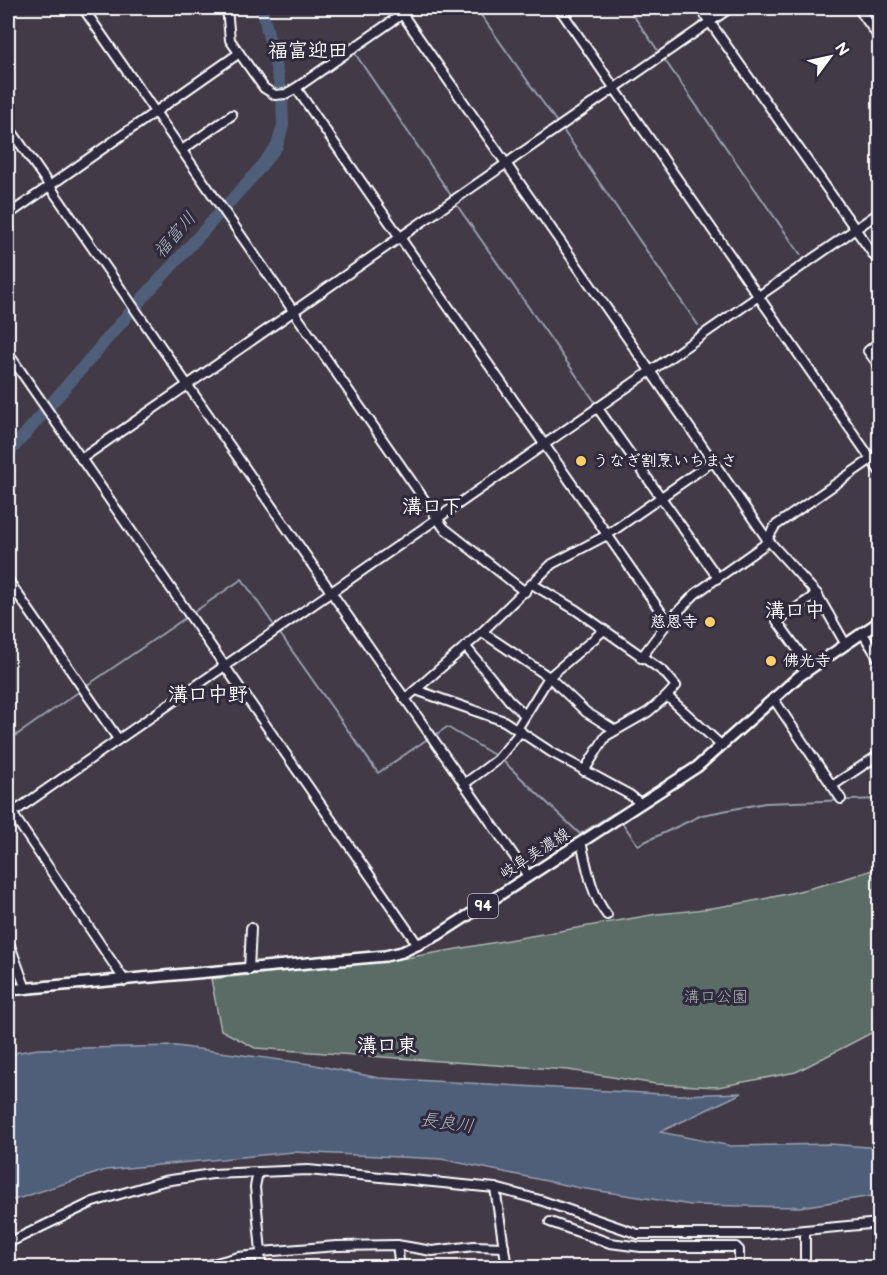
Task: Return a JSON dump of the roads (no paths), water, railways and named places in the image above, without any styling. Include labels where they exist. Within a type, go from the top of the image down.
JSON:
[{"type":"main road","name":"岐阜美濃線","points":[[8,990],[386,956],[418,945],[697,766],[810,667],[879,621]]},
{"type":"street","points":[[83,8],[438,518],[475,555],[525,592]]},
{"type":"street","points":[[227,8],[230,40],[238,54],[264,88],[279,95],[298,89],[411,8]]},
{"type":"street","points":[[559,8],[759,295],[876,456],[879,472]]},
{"type":"street","points":[[700,8],[879,264]]},
{"type":"street","points":[[81,459],[730,8]]},
{"type":"street","points":[[858,8],[879,39]]},
{"type":"street","points":[[403,13],[767,539],[817,594],[845,644]]},
{"type":"street","points":[[8,215],[238,54]]},
{"type":"street","points":[[298,89],[668,622]]},
{"type":"street","points":[[182,150],[232,115]]},
{"type":"street","points":[[8,126],[528,876]]},
{"type":"street","points":[[125,981],[10,815],[879,212]]},
{"type":"street","points":[[879,341],[868,351],[879,368]]},
{"type":"street","points":[[8,353],[418,945]]},
{"type":"street","points":[[597,407],[718,578]]},
{"type":"street","points":[[641,658],[668,622],[695,594],[764,545],[775,526],[876,456]]},
{"type":"street","points":[[405,699],[466,647],[552,564],[607,535],[713,461]]},
{"type":"street","points":[[8,580],[118,739]]},
{"type":"street","points":[[532,584],[664,672],[676,686],[648,712],[615,730],[601,743],[584,771]]},
{"type":"street","points":[[810,667],[777,621],[817,594]]},
{"type":"street","points":[[464,784],[499,758],[519,730],[525,715],[549,677],[603,630]]},
{"type":"street","points":[[482,632],[549,677],[586,712],[615,730]]},
{"type":"street","points":[[862,632],[879,661]]},
{"type":"street","points":[[466,647],[509,700],[525,715]]},
{"type":"street","points":[[416,690],[462,708],[489,715],[519,730],[640,803]]},
{"type":"street","points":[[667,696],[722,746]]},
{"type":"street","points":[[773,698],[840,799]]},
{"type":"street","points":[[832,786],[879,754]]},
{"type":"street","points":[[581,842],[590,879],[600,906],[607,915]]},
{"type":"street","points":[[249,970],[251,928]]},
{"type":"street","points":[[8,940],[26,989]]},
{"type":"street","points":[[8,1243],[93,1202],[164,1181],[212,1174],[258,1172],[328,1171],[495,1188],[540,1200],[638,1234],[762,1234],[879,1223]]},
{"type":"street","points":[[258,1172],[255,1187],[262,1268]]},
{"type":"street","points":[[495,1188],[507,1268]]},
{"type":"street","points":[[550,1222],[610,1243],[631,1246],[736,1247],[739,1250],[739,1268]]},
{"type":"street","points":[[805,1230],[805,1268]]},
{"type":"street","points":[[197,1268],[238,1257],[323,1246],[397,1245],[432,1251],[504,1247]]},
{"type":"street","points":[[397,1245],[400,1268]]},
{"type":"water","name":"長良川","points":[[176,1046],[310,1064],[379,1078],[680,1095],[742,1093],[660,1132],[731,1146],[830,1144],[879,1148],[879,1195],[800,1207],[691,1205],[580,1188],[441,1159],[293,1152],[106,1170],[8,1202],[8,1054],[38,1049]]},
{"type":"waterway","name":"福富川","points":[[8,454],[277,146],[283,126],[282,94],[262,8]]},
{"type":"waterway","points":[[413,11],[418,8]]},
{"type":"waterway","points":[[476,8],[558,124]]},
{"type":"waterway","points":[[628,8],[659,52]]},
{"type":"waterway","points":[[351,54],[354,52],[452,197]]},
{"type":"waterway","points":[[664,59],[801,255]]},
{"type":"waterway","points":[[563,130],[698,325]]},
{"type":"waterway","points":[[456,204],[595,402]]},
{"type":"waterway","points":[[85,687],[242,579],[273,624]]},
{"type":"waterway","points":[[281,635],[378,773],[429,738]]},
{"type":"waterway","points":[[8,741],[80,691]]},
{"type":"waterway","points":[[434,736],[447,727],[496,756]]},
{"type":"waterway","points":[[501,759],[580,834],[614,813]]},
{"type":"waterway","points":[[621,821],[638,845],[702,815],[765,803],[880,799]]},
{"type":"place","name":"うなぎ割烹いちまさ","points":[[581,461]]},
{"type":"place","name":"慈恩寺","points":[[710,622]]},
{"type":"place","name":"佛光寺","points":[[771,661]]},
{"type":"district","name":"福富迎田","points":[[308,51]]},
{"type":"district","name":"溝口下","points":[[432,507]]},
{"type":"district","name":"溝口中","points":[[795,611]]},
{"type":"district","name":"溝口中野","points":[[208,695]]},
{"type":"district","name":"溝口東","points":[[387,1046]]},
{"type":"park label","name":"溝口公園","points":[[716,997]]}]
